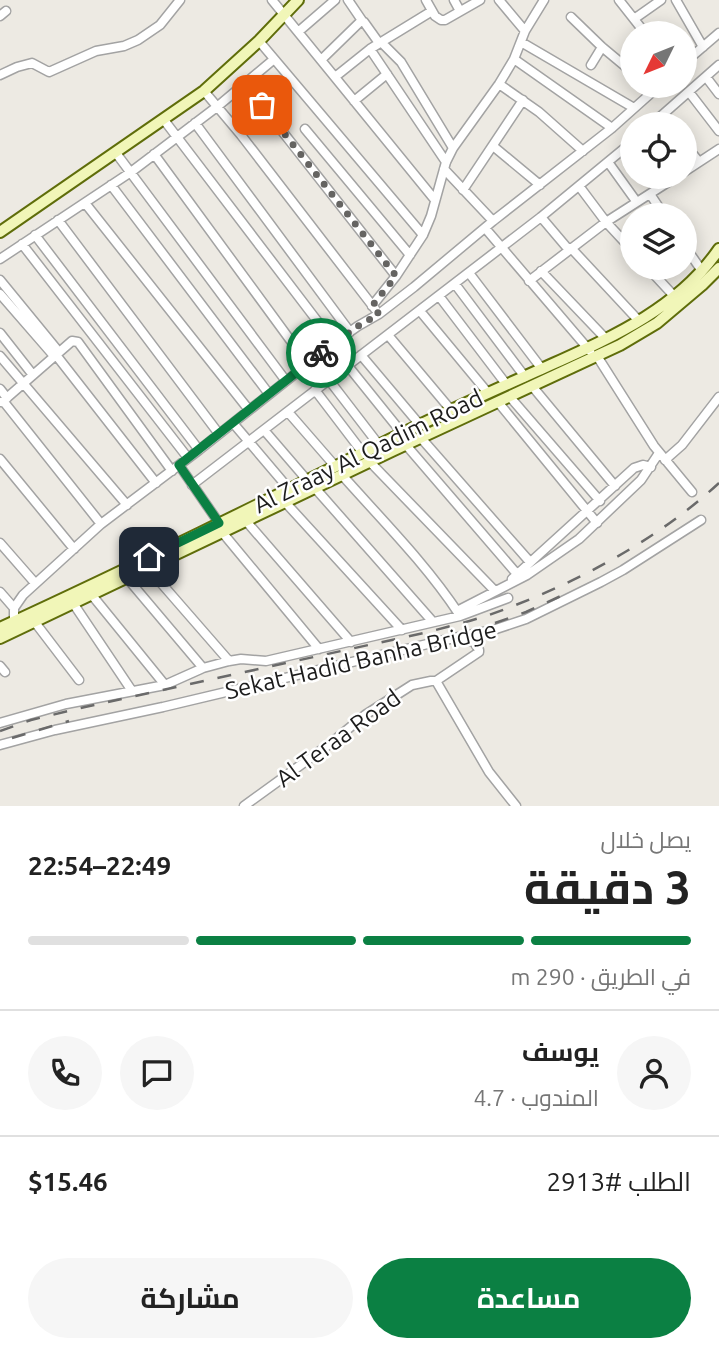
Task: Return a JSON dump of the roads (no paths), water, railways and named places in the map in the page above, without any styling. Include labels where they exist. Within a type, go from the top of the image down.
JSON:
[{"type":"main road","points":[[0,232],[204,91],[259,41],[298,0]]},
{"type":"main road","name":"Al Zraay Al Qadim Road","points":[[0,638],[14,626],[221,528],[246,521],[285,502],[311,484],[404,439],[419,425],[506,384],[528,382],[593,354],[606,339],[639,321],[674,296],[702,271],[719,249]]},
{"type":"main road","name":"Al Zraay Al Qadim Road","points":[[366,457],[379,445],[421,438],[510,397],[542,369],[620,345],[657,323],[719,268]]},
{"type":"main road","name":"Al Zraay Al Qadim Road","points":[[0,628],[34,621],[74,603],[148,568],[289,489],[311,484]]},
{"type":"street","points":[[0,75],[32,64],[49,72],[96,51],[130,44],[154,30],[180,0]]},
{"type":"street","points":[[272,0],[435,200]]},
{"type":"street","points":[[298,32],[335,0]]},
{"type":"street","points":[[426,0],[440,20],[445,20],[480,0]]},
{"type":"street","points":[[454,0],[460,11]]},
{"type":"street","points":[[499,0],[525,31]]},
{"type":"street","points":[[372,306],[424,235],[453,148],[514,60],[525,31],[544,0]]},
{"type":"street","points":[[620,0],[634,19],[662,0]]},
{"type":"street","points":[[677,0],[703,47]]},
{"type":"street","points":[[350,1],[380,43],[392,51],[401,62],[453,148]]},
{"type":"street","points":[[335,77],[370,49],[432,11]]},
{"type":"street","points":[[570,17],[620,62]]},
{"type":"street","points":[[321,60],[363,22]]},
{"type":"street","points":[[697,52],[719,33]]},
{"type":"street","points":[[259,41],[424,235]]},
{"type":"street","points":[[521,42],[634,108]]},
{"type":"street","points":[[592,65],[601,47]]},
{"type":"street","points":[[370,49],[445,166],[463,190],[493,221]]},
{"type":"street","points":[[0,259],[131,172],[273,60]]},
{"type":"street","points":[[514,60],[612,128]]},
{"type":"street","points":[[697,85],[719,65]]},
{"type":"street","points":[[354,100],[387,74]]},
{"type":"street","points":[[706,77],[719,94]]},
{"type":"street","points":[[245,84],[396,276]]},
{"type":"street","points":[[499,84],[523,100],[583,151]]},
{"type":"street","points":[[204,91],[379,314]]},
{"type":"street","points":[[14,626],[14,608],[23,595],[101,524],[200,450],[307,363],[414,287],[612,128],[644,98]]},
{"type":"street","points":[[667,112],[682,98]]},
{"type":"street","points":[[694,98],[719,131]]},
{"type":"street","points":[[463,190],[523,100]]},
{"type":"street","points":[[164,120],[334,343]]},
{"type":"street","points":[[195,123],[350,332]]},
{"type":"street","points":[[305,129],[410,255]]},
{"type":"street","points":[[493,146],[540,185]]},
{"type":"street","points":[[697,160],[699,162],[719,149]]},
{"type":"street","points":[[192,485],[470,273],[620,152]]},
{"type":"street","points":[[116,153],[286,381]]},
{"type":"street","points":[[154,154],[307,363]]},
{"type":"street","points":[[608,162],[636,201]]},
{"type":"street","points":[[111,185],[269,394]]},
{"type":"street","points":[[579,186],[620,237]]},
{"type":"street","points":[[529,281],[606,222],[655,189]]},
{"type":"street","points":[[650,194],[656,203]]},
{"type":"street","points":[[85,203],[249,410]]},
{"type":"street","points":[[541,217],[639,321]]},
{"type":"street","points":[[58,220],[219,434]]},
{"type":"street","points":[[485,228],[593,354],[662,456],[692,492]]},
{"type":"street","points":[[35,235],[200,450]]},
{"type":"street","points":[[22,244],[188,458]]},
{"type":"street","points":[[697,264],[702,271]]},
{"type":"street","points":[[541,271],[606,339]]},
{"type":"street","points":[[470,273],[542,369]]},
{"type":"street","points":[[0,280],[156,483]]},
{"type":"street","points":[[659,280],[674,296]]},
{"type":"street","points":[[455,284],[528,382],[615,486]]},
{"type":"street","points":[[0,294],[57,354]]},
{"type":"street","points":[[439,296],[506,384]]},
{"type":"street","points":[[420,311],[488,393]]},
{"type":"street","points":[[0,333],[33,375]]},
{"type":"street","points":[[388,335],[451,410]]},
{"type":"street","points":[[3,401],[72,341],[78,342],[192,485],[221,528],[319,649]]},
{"type":"street","points":[[361,355],[419,425]]},
{"type":"street","points":[[0,356],[127,505]]},
{"type":"street","points":[[348,366],[404,439],[517,574]]},
{"type":"street","points":[[329,380],[379,445]]},
{"type":"street","points":[[0,390],[3,401],[101,524]]},
{"type":"street","points":[[315,390],[366,457],[499,588]]},
{"type":"street","points":[[510,397],[600,500]]},
{"type":"street","points":[[499,588],[527,575],[566,549],[597,523],[662,456],[682,445],[719,397]]},
{"type":"street","points":[[498,402],[597,523]]},
{"type":"street","points":[[288,412],[411,552],[459,613]]},
{"type":"street","points":[[233,423],[289,489]]},
{"type":"street","points":[[264,430],[433,622]]},
{"type":"street","points":[[421,438],[530,562]]},
{"type":"street","points":[[0,459],[75,549]]},
{"type":"street","points":[[459,613],[517,574],[637,467],[651,467]]},
{"type":"street","points":[[285,502],[402,630]]},
{"type":"street","name":"Sekat Hadid Banha Bridge","points":[[0,745],[510,625],[553,607],[623,570],[701,520]]},
{"type":"street","points":[[246,521],[351,642]]},
{"type":"street","points":[[0,543],[36,583]]},
{"type":"street","points":[[148,568],[229,661]]},
{"type":"street","points":[[127,578],[202,668]]},
{"type":"street","points":[[0,592],[14,608]]},
{"type":"street","points":[[91,594],[165,685]]},
{"type":"street","points":[[0,723],[55,707],[165,685],[202,668],[229,661],[266,661],[402,630],[508,598]]},
{"type":"street","points":[[74,603],[132,691]]},
{"type":"street","points":[[34,621],[79,680]]},
{"type":"street","name":"Al Teraa Road","points":[[244,806],[365,715],[412,685],[436,681],[479,652],[474,642],[458,639]]},
{"type":"street","points":[[436,681],[489,772],[516,806]]},
{"type":"railway","points":[[0,731],[31,720],[85,707],[428,632],[486,616],[579,577],[639,544],[694,505],[719,483]]},
{"type":"railway","points":[[495,623],[563,595]]},
{"type":"railway","points":[[12,738],[69,721]]}]
